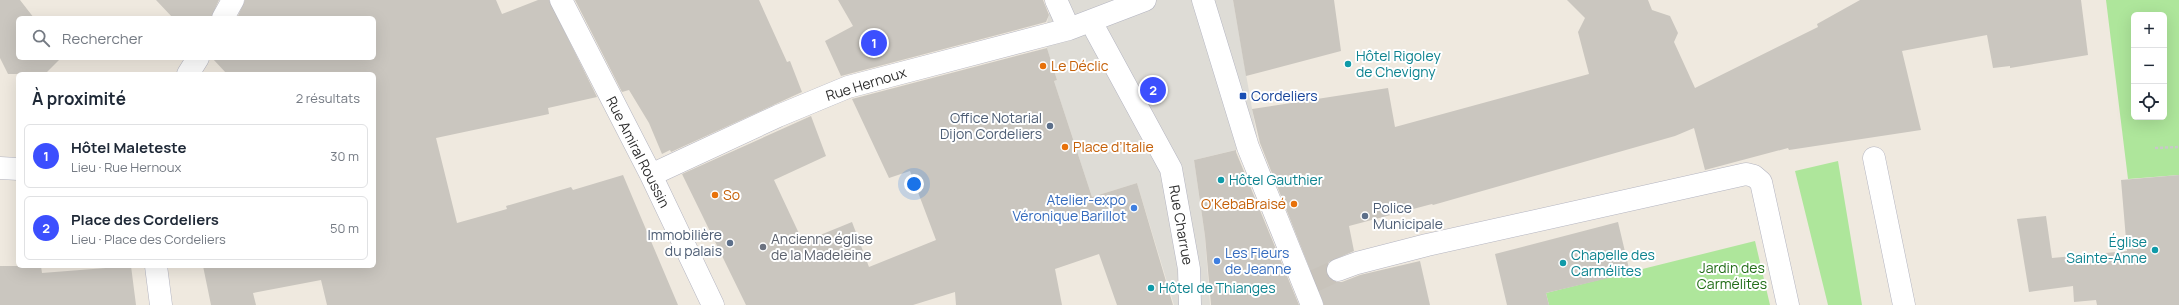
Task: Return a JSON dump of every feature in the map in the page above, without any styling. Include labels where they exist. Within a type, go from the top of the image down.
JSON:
[{"type":"street","points":[[224,16],[233,0]]},
{"type":"street","name":"Rue Amiral Roussin","points":[[561,0],[651,175],[713,305]]},
{"type":"street","points":[[1056,0],[1069,29]]},
{"type":"street","name":"Rue Hernoux","points":[[651,175],[778,116],[848,87],[1069,29],[1145,0]]},
{"type":"street","points":[[1203,0],[1248,147],[1309,291]]},
{"type":"street","name":"Rue Charrue","points":[[1092,21],[1171,169],[1189,269],[1190,305]]},
{"type":"street","points":[[189,72],[197,60]]},
{"type":"street","points":[[1874,158],[1904,305]]},
{"type":"street","points":[[0,168],[16,169]]},
{"type":"street","points":[[1338,270],[1356,262],[1427,245],[1746,174],[1754,176],[1761,182],[1788,305]]},
{"type":"street","points":[[156,268],[161,305]]},
{"type":"path","points":[[2155,148],[2179,147]]},
{"type":"green space","points":[[2106,0],[2179,0],[2179,175],[2128,179]]},
{"type":"green space","points":[[1838,161],[1862,305],[1828,305],[1795,171]]},
{"type":"green space","name":"Jardin des Carmélites","points":[[1755,241],[1770,305],[1549,305],[1546,293]]},
{"type":"shaded area","points":[[1052,0],[1233,0],[1257,137],[1256,145],[1194,160],[1205,236],[1210,305],[1174,305],[1137,183],[1092,197],[1054,81],[1057,80],[1047,48],[1047,23]]},
{"type":"building","points":[[0,0],[20,0],[32,16],[16,16],[16,60],[59,60],[47,72],[16,72],[16,74],[8,74],[0,58]]},
{"type":"building","points":[[156,0],[219,0],[212,16],[171,16]]},
{"type":"building","points":[[245,0],[496,0],[502,14],[538,0],[549,0],[597,97],[548,108],[549,114],[436,138],[457,223],[507,209],[506,206],[571,187],[573,190],[623,175],[678,305],[327,305],[321,280],[253,293],[256,305],[211,305],[203,268],[376,268],[376,72],[225,72],[214,60],[376,60],[376,16],[238,16]]},
{"type":"building","points":[[575,0],[759,0],[787,62],[790,61],[802,92],[671,152],[670,150],[662,154],[649,123],[629,90],[622,92]]},
{"type":"building","points":[[838,0],[1043,0],[1049,15],[1046,22],[841,76],[825,41],[853,26]]},
{"type":"building","points":[[1233,0],[1334,0],[1341,51],[1246,76]]},
{"type":"building","points":[[1567,0],[1648,0],[1652,10],[1670,16],[1678,33],[1674,42],[1695,88],[1818,27],[1817,24],[1860,0],[2081,0],[2088,55],[2010,68],[2010,66],[1993,68],[1987,35],[1902,51],[1921,130],[1789,150],[1788,148],[1705,170],[1694,128],[1675,136],[1433,205],[1432,204],[1349,226],[1354,251],[1329,262],[1326,268],[1330,279],[1336,282],[1342,282],[1360,275],[1420,261],[1430,305],[1324,305],[1260,143],[1252,109],[1388,88],[1395,127],[1589,74],[1578,32],[1585,18]]},
{"type":"building","points":[[1047,48],[1057,80],[1054,81],[1092,197],[1137,183],[1173,305],[1117,305],[1099,254],[1055,269],[1062,305],[956,305],[955,292],[913,305],[746,305],[682,174],[811,116],[826,156],[774,180],[803,242],[852,222],[869,267],[936,240],[910,171],[889,178],[852,99]]},
{"type":"building","points":[[1236,150],[1299,305],[1211,305],[1205,236],[1194,160]]},
{"type":"building","points":[[2179,175],[2179,305],[2097,305],[2096,300],[2074,302],[2073,286],[2029,292],[2017,219],[2046,216],[2052,258],[2127,251],[2121,180]]},
{"type":"building","name":"Chapelle des Carmélites","points":[[1618,222],[1630,273],[1546,293],[1549,305],[1507,305],[1495,254]]},
{"type":"building","points":[[0,266],[16,266],[16,268],[41,268],[42,273],[106,268],[131,268],[136,305],[0,305]]},
{"type":"tunnel","points":[[1312,282],[1338,270]]},
{"type":"place","name":"Hôtel Maleteste","points":[[874,43]]},
{"type":"place","name":"Hôtel Rigoley de Chevigny","points":[[1348,64]]},
{"type":"place","name":"Le Déclic","points":[[1043,66]]},
{"type":"place","name":"Place des Cordeliers","points":[[1153,90]]},
{"type":"place","name":"Cordeliers","points":[[1243,96]]},
{"type":"place","name":"Office Notarial Dijon Cordeliers","points":[[1050,126]]},
{"type":"place","name":"Place d’Italie","points":[[1065,147]]},
{"type":"place","name":"Hôtel Gauthier","points":[[1221,180]]},
{"type":"place","name":"So","points":[[715,195]]},
{"type":"place","name":"O'KebaBraisé","points":[[1294,204]]},
{"type":"place","name":"Atelier-expo Véronique Barillot","points":[[1134,208]]},
{"type":"place","name":"Police Municipale","points":[[1365,216]]},
{"type":"place","name":"Immobilière du palais","points":[[730,243]]},
{"type":"place","name":"Ancienne église de la Madeleine","points":[[763,247]]},
{"type":"place","name":"Église Sainte-Anne","points":[[2155,250]]},
{"type":"place","name":"Les Fleurs de Jeanne","points":[[1217,261]]},
{"type":"place","name":"Chapelle des Carmélites","points":[[1563,263]]},
{"type":"place","name":"Hôtel de Thianges","points":[[1151,288]]}]
